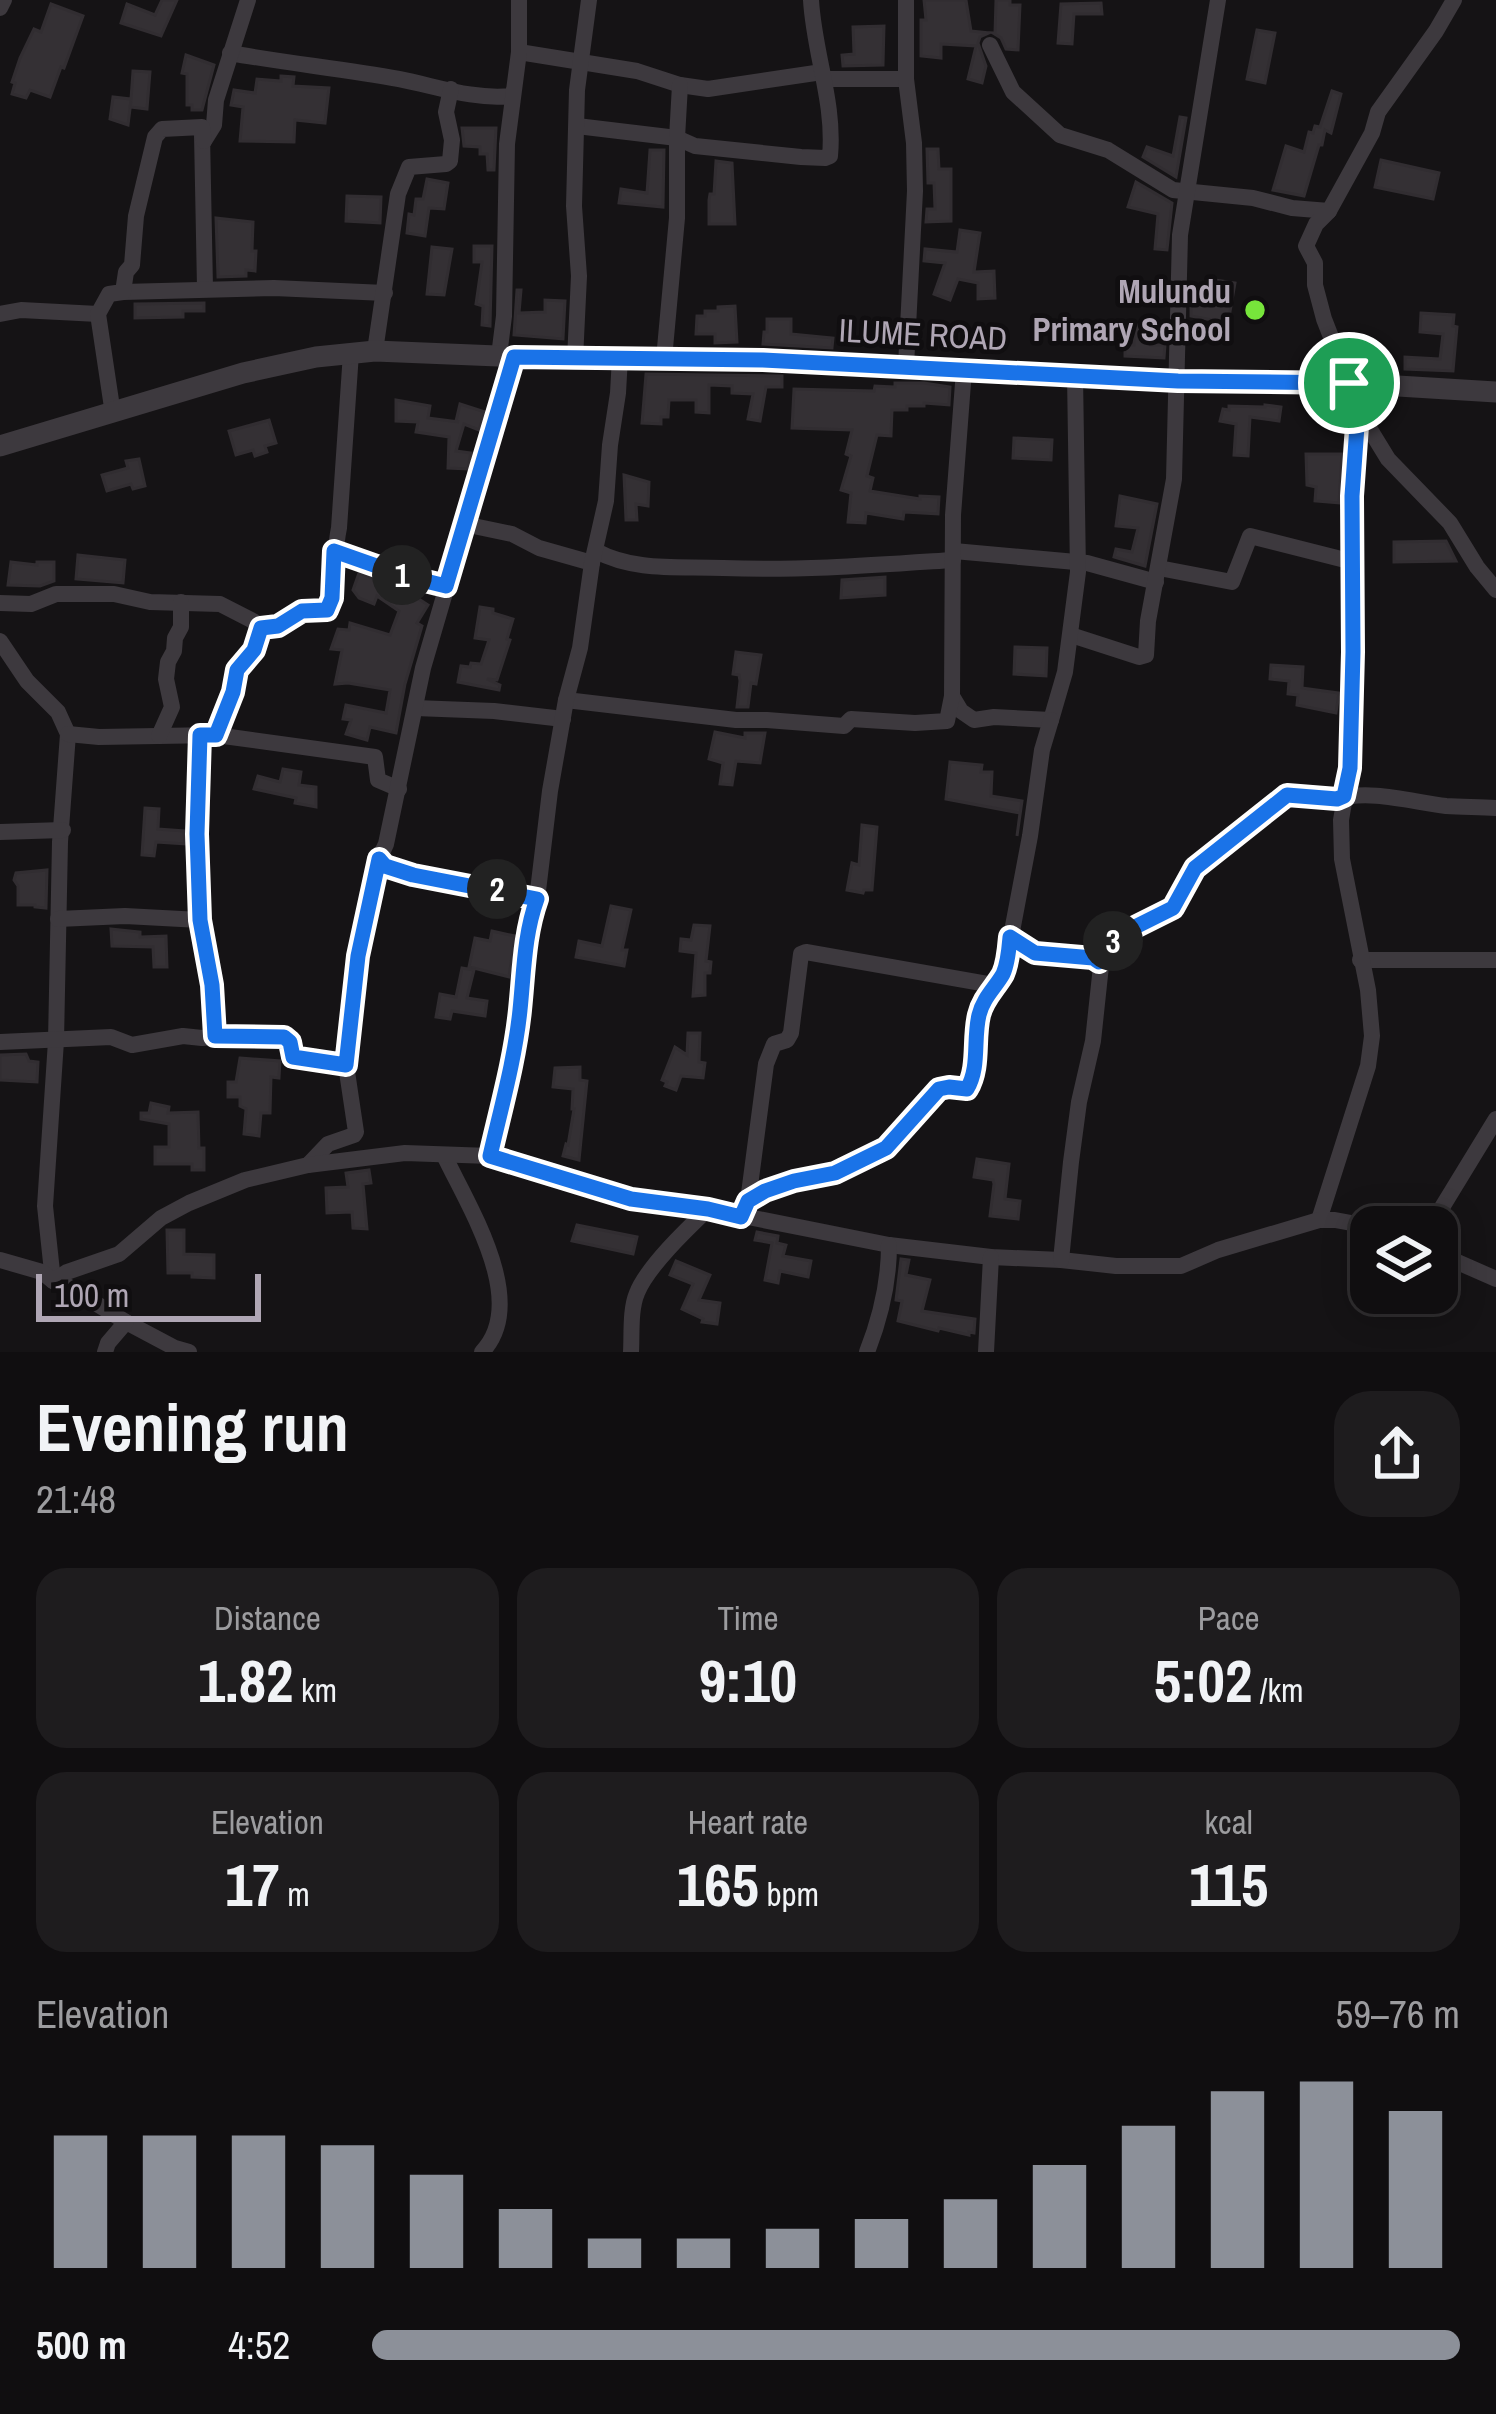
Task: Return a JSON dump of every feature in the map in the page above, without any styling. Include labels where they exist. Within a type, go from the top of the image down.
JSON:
[{"type":"street","points":[[202,127],[205,141],[214,125],[216,100],[248,0]]},
{"type":"street","points":[[308,1165],[328,1144],[356,1132],[346,1065],[358,956],[415,708],[506,357],[507,144],[519,52],[519,0]]},
{"type":"street","points":[[575,359],[577,90],[589,0]]},
{"type":"street","points":[[578,126],[677,139],[695,146],[825,158],[832,152],[828,92],[813,38],[811,0]]},
{"type":"street","points":[[906,0],[906,80],[915,191],[906,366]]},
{"type":"street","points":[[1071,635],[1145,657],[1174,479],[1180,235],[1218,0]]},
{"type":"street","points":[[1454,0],[1378,112],[1372,133],[1306,247],[1315,263],[1324,319],[1352,394],[1388,459],[1450,523],[1496,590]]},
{"type":"street","points":[[990,44],[1013,92],[1060,136],[1108,150],[1173,190],[1329,211]]},
{"type":"street","points":[[519,52],[637,71],[708,89],[823,76],[906,80]]},
{"type":"street","points":[[230,53],[473,96],[511,96],[513,92]]},
{"type":"street","points":[[664,359],[677,218],[680,85]]},
{"type":"street","points":[[375,351],[398,194],[408,169],[450,161],[452,140],[446,112],[451,89]]},
{"type":"street","points":[[202,127],[205,288]]},
{"type":"street","points":[[123,292],[155,137],[162,129],[202,127]]},
{"type":"street","points":[[113,414],[98,314],[110,294],[205,288],[385,293]]},
{"type":"street","points":[[0,314],[21,310],[98,314]]},
{"type":"street","name":"ILUME ROAD","points":[[0,446],[243,374],[375,351],[906,366],[1352,394],[1496,392]]},
{"type":"street","points":[[261,628],[278,626],[302,611],[327,610],[332,598],[351,352]]},
{"type":"street","points":[[490,1156],[520,1011],[564,710],[606,501],[620,357]]},
{"type":"street","points":[[415,708],[564,710],[844,727],[851,718],[943,723],[952,697],[953,515],[964,370]]},
{"type":"street","points":[[744,1209],[781,1185],[835,1173],[886,1148],[939,1089],[967,1089],[974,1071],[980,1008],[1006,963],[1042,749],[1071,635],[1078,562],[1075,375]]},
{"type":"street","points":[[1318,1220],[1368,1066],[1372,1036],[1342,859],[1350,768],[1357,426],[1352,394]]},
{"type":"street","points":[[464,524],[512,534],[539,548],[673,569],[764,571],[954,555],[1078,562],[1232,582],[1250,536],[1353,562]]},
{"type":"street","points":[[334,551],[446,586]]},
{"type":"street","points":[[0,603],[32,604],[56,594],[98,593],[150,602],[220,604],[261,628]]},
{"type":"street","points":[[159,736],[172,706],[166,680],[181,627],[182,602]]},
{"type":"street","points":[[215,1036],[200,920],[197,834],[208,735],[261,628]]},
{"type":"street","points":[[0,641],[27,681],[58,712],[68,734],[46,1206],[53,1281]]},
{"type":"street","points":[[952,697],[974,719],[1051,720]]},
{"type":"street","points":[[68,734],[208,735],[375,758],[377,780],[399,789]]},
{"type":"street","points":[[1099,962],[1123,933],[1173,908],[1195,868],[1287,795],[1496,808]]},
{"type":"street","points":[[0,832],[63,830]]},
{"type":"street","points":[[379,859],[385,866],[413,875],[537,899]]},
{"type":"street","points":[[58,919],[200,920]]},
{"type":"street","points":[[1010,937],[1035,953],[1093,958],[1102,966],[1093,1041],[1079,1102],[1061,1260]]},
{"type":"street","points":[[744,1209],[766,1064],[774,1044],[787,1040],[791,1033],[801,954],[853,959],[993,986]]},
{"type":"street","points":[[1360,960],[1496,960]]},
{"type":"street","points":[[0,1042],[111,1037],[132,1045],[183,1036],[284,1037],[293,1057],[346,1065]]},
{"type":"street","points":[[1443,1206],[1496,1119]]},
{"type":"street","points":[[53,1281],[119,1254],[161,1218],[245,1180],[308,1165],[405,1153],[490,1156],[631,1199],[744,1209],[889,1245],[991,1257],[1181,1266],[1318,1220],[1350,1223]]},
{"type":"street","points":[[444,1155],[498,1277],[500,1313],[493,1340],[482,1352]]},
{"type":"street","points":[[631,1352],[635,1296],[682,1234],[708,1209]]},
{"type":"street","points":[[866,1352],[881,1302],[889,1245]]},
{"type":"street","points":[[986,1352],[991,1257]]},
{"type":"street","points":[[0,1260],[42,1272],[126,1322],[189,1352]]},
{"type":"street","points":[[1458,1262],[1496,1279]]},
{"type":"street","points":[[105,1352],[126,1322]]},
{"type":"building","points":[[162,0],[177,0],[161,36],[121,23],[127,4],[155,15]]},
{"type":"building","points":[[924,0],[966,0],[971,31],[989,33],[978,43],[986,66],[982,83],[968,79],[976,46],[941,44],[941,58],[921,56]]},
{"type":"building","points":[[996,0],[1020,5],[1018,50],[1006,49],[993,33]]},
{"type":"building","points":[[1101,3],[1102,14],[1074,14],[1072,44],[1058,43],[1061,4]]},
{"type":"building","points":[[51,4],[83,16],[64,68],[50,97],[30,90],[26,98],[12,94],[20,58],[34,29],[41,32]]},
{"type":"building","points":[[884,26],[883,65],[843,66],[842,55],[854,54],[853,27]]},
{"type":"building","points":[[1257,30],[1275,33],[1265,83],[1247,79]]},
{"type":"building","points":[[186,55],[214,65],[202,110],[187,105],[187,74],[182,73]]},
{"type":"building","points":[[133,71],[150,72],[147,109],[130,107],[128,125],[110,119],[113,97],[131,99]]},
{"type":"building","points":[[281,76],[294,77],[293,86],[329,88],[325,123],[295,120],[294,142],[240,141],[243,107],[231,105],[234,90],[255,93],[257,79],[281,81]]},
{"type":"building","points":[[1332,91],[1341,94],[1331,133],[1325,130],[1304,196],[1273,190],[1286,146],[1304,152],[1309,132],[1320,127]]},
{"type":"building","points":[[1180,117],[1186,118],[1176,177],[1143,157],[1147,147],[1173,156]]},
{"type":"building","points":[[462,128],[496,128],[494,170],[488,170],[487,154],[480,154],[480,147],[464,146]]},
{"type":"building","points":[[927,149],[938,149],[939,169],[951,169],[951,221],[926,222],[927,209],[935,209]]},
{"type":"building","points":[[650,150],[664,150],[663,207],[619,203],[621,189],[647,193]]},
{"type":"building","points":[[1381,160],[1439,173],[1433,199],[1375,187]]},
{"type":"building","points":[[716,161],[732,163],[735,224],[709,224]]},
{"type":"building","points":[[427,179],[448,183],[444,209],[429,208],[425,236],[407,233],[409,214],[414,215],[416,199],[423,199]]},
{"type":"building","points":[[1136,182],[1172,203],[1167,250],[1155,249],[1158,214],[1128,207]]},
{"type":"building","points":[[347,196],[381,197],[380,223],[346,221]]},
{"type":"building","points":[[216,218],[253,222],[255,271],[218,277]]},
{"type":"building","points":[[960,230],[980,233],[974,272],[994,271],[995,298],[978,299],[978,283],[958,279],[950,300],[934,294],[945,263],[924,261],[925,249],[957,252]]},
{"type":"building","points":[[474,246],[492,246],[490,326],[482,325],[483,306],[476,304],[482,262],[474,262]]},
{"type":"building","points":[[432,247],[452,249],[444,295],[427,294]]},
{"type":"building","name":"Mulundu Primary School","points":[[1215,280],[1235,283],[1228,323],[1191,316],[1191,294],[1212,296]]},
{"type":"building","points":[[517,290],[521,290],[519,313],[545,312],[545,300],[565,301],[563,339],[514,335]]},
{"type":"building","points":[[204,303],[204,311],[183,311],[183,317],[135,318],[135,304]]},
{"type":"building","points":[[735,306],[737,342],[715,343],[715,334],[696,334],[697,316]]},
{"type":"building","points":[[1421,313],[1454,315],[1453,371],[1405,369],[1405,357],[1440,359],[1443,334],[1420,332]]},
{"type":"building","points":[[767,319],[791,319],[791,334],[833,338],[832,348],[763,344]]},
{"type":"building","points":[[1152,324],[1151,345],[1165,345],[1164,358],[1125,356],[1125,345],[1134,345],[1134,325]]},
{"type":"building","points":[[646,374],[782,376],[782,387],[766,387],[760,421],[748,419],[753,394],[732,393],[732,386],[709,385],[709,413],[696,412],[696,400],[669,400],[668,417],[661,417],[661,424],[642,423]]},
{"type":"building","points":[[895,383],[950,387],[949,405],[924,403],[892,410],[891,436],[877,435],[867,476],[873,478],[870,491],[920,499],[939,497],[938,514],[904,512],[903,519],[866,513],[865,523],[848,522],[851,493],[841,490],[851,456],[846,454],[852,430],[792,428],[794,389],[874,391],[875,386],[895,387]]},
{"type":"building","points":[[396,400],[430,406],[428,418],[459,422],[460,404],[485,412],[479,430],[464,424],[456,451],[471,453],[468,469],[448,468],[449,437],[416,432],[418,422],[396,421]]},
{"type":"building","points":[[1281,407],[1279,421],[1250,417],[1248,456],[1234,455],[1236,424],[1220,421],[1223,409]]},
{"type":"building","points":[[269,420],[276,443],[255,456],[253,450],[236,455],[229,431]]},
{"type":"building","points":[[1014,438],[1052,440],[1051,460],[1013,458]]},
{"type":"building","points":[[1306,454],[1342,454],[1339,503],[1315,501],[1316,487],[1307,485]]},
{"type":"building","points":[[139,459],[145,486],[133,489],[131,484],[107,491],[102,475],[128,468],[126,461]]},
{"type":"building","points":[[624,475],[649,482],[648,506],[636,504],[637,520],[626,520]]},
{"type":"building","points":[[1120,496],[1157,504],[1145,566],[1114,557],[1116,549],[1132,552],[1138,528],[1116,526]]},
{"type":"building","points":[[1446,541],[1456,561],[1394,562],[1394,542]]},
{"type":"building","points":[[78,555],[125,560],[123,583],[76,579]]},
{"type":"building","points":[[11,562],[54,562],[54,581],[40,586],[8,585]]},
{"type":"building","points":[[359,573],[402,588],[428,605],[417,623],[422,626],[396,733],[370,727],[367,740],[346,734],[351,720],[343,719],[346,705],[386,713],[390,690],[335,684],[342,650],[331,649],[338,629],[349,630],[350,623],[390,635],[399,611],[377,596],[374,604],[359,598],[353,590]]},
{"type":"building","points":[[885,577],[885,595],[841,598],[842,580]]},
{"type":"building","points":[[480,607],[513,619],[497,680],[487,679],[500,685],[499,690],[458,682],[461,666],[481,664],[489,640],[475,638]]},
{"type":"building","points":[[1015,647],[1047,648],[1046,676],[1014,674]]},
{"type":"building","points":[[736,652],[761,655],[748,707],[737,707]]},
{"type":"building","points":[[1271,665],[1303,667],[1302,688],[1339,693],[1336,713],[1297,705],[1298,695],[1288,694],[1289,681],[1270,679]]},
{"type":"building","points":[[715,732],[745,738],[745,733],[765,733],[760,763],[736,761],[732,785],[720,784],[723,763],[709,759]]},
{"type":"building","points":[[950,762],[982,765],[981,772],[992,772],[991,796],[1022,801],[1017,836],[1020,813],[946,799]]},
{"type":"building","points":[[283,769],[301,772],[299,785],[316,787],[316,807],[254,789],[258,776],[280,782]]},
{"type":"building","points":[[145,808],[159,809],[158,829],[184,831],[185,844],[156,842],[154,856],[142,855]]},
{"type":"building","points":[[862,825],[877,827],[872,890],[863,893],[847,890],[852,863],[859,865]]},
{"type":"building","points":[[47,870],[46,908],[18,905],[16,873]]},
{"type":"building","points":[[611,906],[631,910],[622,950],[627,950],[624,966],[576,957],[579,941],[602,946]]},
{"type":"building","points":[[694,925],[710,926],[706,961],[711,962],[710,973],[705,973],[705,995],[693,996],[696,953],[680,951],[681,939],[691,940]]},
{"type":"building","points":[[111,929],[140,932],[140,937],[166,936],[167,967],[154,967],[153,947],[112,946]]},
{"type":"building","points":[[492,931],[515,936],[509,977],[469,967],[475,938],[490,941]]},
{"type":"building","points":[[462,968],[474,970],[467,998],[487,1001],[485,1016],[452,1011],[450,1019],[436,1017],[440,994],[456,997]]},
{"type":"building","points":[[688,1033],[700,1033],[703,1078],[681,1076],[676,1090],[662,1080],[675,1047],[687,1055]]},
{"type":"building","points":[[26,1054],[29,1061],[38,1062],[37,1082],[0,1080],[0,1055]]},
{"type":"building","points":[[240,1058],[280,1061],[279,1078],[271,1077],[270,1113],[261,1113],[259,1136],[244,1134],[246,1109],[240,1106],[240,1097],[228,1097],[228,1082],[236,1082]]},
{"type":"building","points":[[580,1067],[580,1080],[587,1081],[579,1160],[563,1156],[574,1109],[573,1089],[553,1087],[555,1068]]},
{"type":"building","points":[[151,1103],[169,1107],[168,1113],[198,1112],[204,1170],[192,1170],[192,1164],[155,1164],[155,1147],[169,1147],[169,1124],[141,1119],[141,1113],[149,1113]]},
{"type":"building","points":[[977,1159],[1009,1164],[1005,1199],[1020,1201],[1018,1219],[990,1216],[994,1184],[974,1177]]},
{"type":"building","points":[[369,1170],[371,1183],[363,1184],[367,1229],[353,1228],[352,1212],[327,1213],[326,1188],[348,1187],[346,1173]]},
{"type":"building","points":[[577,1225],[637,1237],[633,1254],[572,1241]]},
{"type":"building","points":[[167,1230],[184,1230],[184,1254],[214,1255],[214,1278],[168,1273]]},
{"type":"building","points":[[757,1232],[778,1236],[777,1243],[786,1245],[783,1256],[811,1261],[808,1277],[780,1271],[778,1283],[765,1280],[772,1243],[755,1240]]},
{"type":"building","points":[[901,1259],[909,1260],[906,1275],[930,1280],[922,1311],[975,1319],[974,1333],[938,1331],[898,1321]]},
{"type":"building","points":[[676,1261],[710,1275],[699,1300],[720,1303],[717,1324],[702,1322],[682,1309],[693,1284],[670,1275]]},
{"type":"place","name":"Mulundu Primary School","points":[[1255,310]]},
{"type":"route","points":[[514,357],[763,360],[1178,381],[1349,383],[1357,426],[1350,768],[1344,796],[1287,795],[1195,868],[1173,908],[1123,933],[1099,962],[1035,953],[1010,937],[1001,978],[980,1008],[969,1087],[939,1089],[886,1148],[835,1173],[765,1191],[748,1201],[741,1217],[631,1199],[490,1156],[512,1058],[530,919],[537,899],[413,875],[385,866],[379,859],[358,956],[346,1065],[293,1057],[284,1037],[215,1036],[200,920],[200,735],[216,735],[237,670],[254,650],[261,628],[278,626],[302,611],[327,610],[334,551],[446,586],[514,357]]}]
